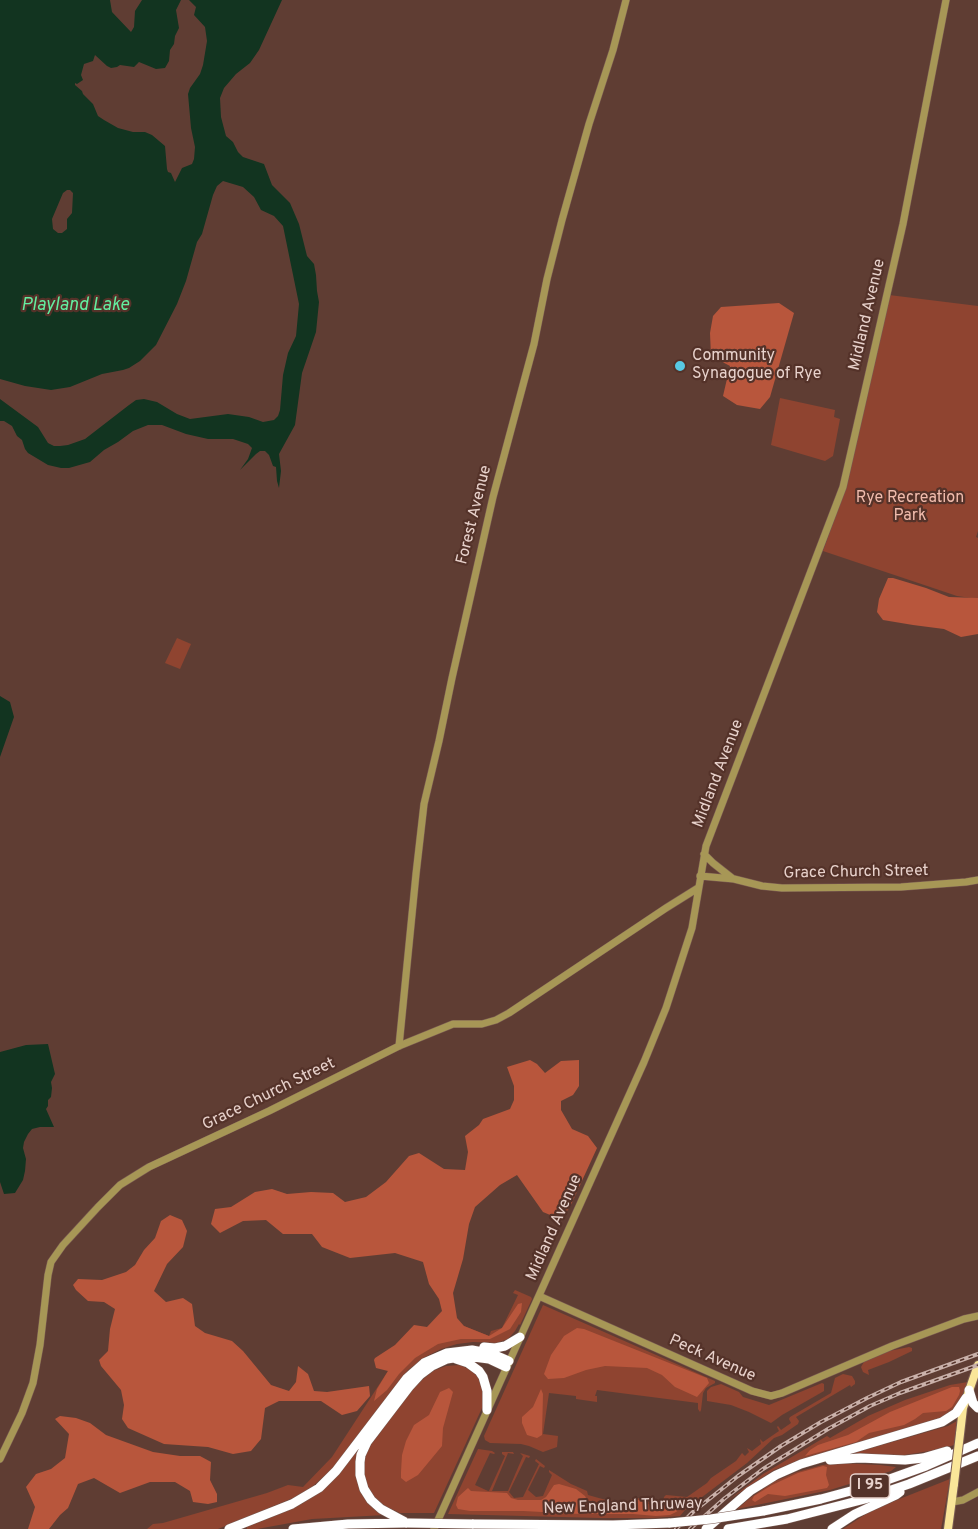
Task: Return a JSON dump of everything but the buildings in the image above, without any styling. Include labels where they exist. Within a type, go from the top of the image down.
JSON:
[{"type":"highway","points":[[407,1523],[381,1509],[367,1494],[360,1475],[361,1455],[371,1437],[414,1381],[426,1370],[464,1347],[495,1348],[505,1346],[520,1336]]},
{"type":"highway","points":[[230,1529],[292,1504],[319,1488],[336,1471],[412,1372],[424,1363],[463,1350],[478,1350],[493,1354],[508,1364]]},
{"type":"highway","points":[[447,1356],[463,1360],[479,1371],[487,1391],[487,1410]]},
{"type":"highway","points":[[706,1529],[750,1491],[785,1471],[801,1464],[942,1422],[956,1413],[968,1394],[978,1408]]},
{"type":"highway","points":[[785,1471],[827,1460],[917,1459],[975,1444]]},
{"type":"highway","name":"New England Thruway","points":[[293,1529],[348,1524],[613,1525],[711,1519],[821,1499],[873,1485],[926,1466],[975,1444]]},
{"type":"highway","name":"I 95","points":[[728,1529],[836,1507],[909,1484],[978,1456]]},
{"type":"highway","points":[[832,1529],[862,1510],[896,1495],[909,1484]]},
{"type":"main road","points":[[948,1528],[960,1434],[968,1394],[978,1365]]},
{"type":"street","name":"Forest Avenue","points":[[399,1047],[424,804],[493,497],[534,344],[547,279],[589,124],[613,50],[626,0]]},
{"type":"street","name":"Midland Avenue","points":[[434,1529],[666,1008],[689,940],[704,854],[846,478],[903,224],[946,0]]},
{"type":"street","name":"Grace Church Street","points":[[704,854],[734,879]]},
{"type":"street","name":"Grace Church Street","points":[[700,876],[734,879],[772,887],[834,888],[917,886],[978,880]]},
{"type":"street","name":"Grace Church Street","points":[[0,1459],[22,1413],[33,1383],[39,1355],[51,1262],[61,1248],[120,1185],[149,1167],[399,1047],[453,1024],[482,1024],[510,1013],[698,888]]},
{"type":"street","name":"Peck Avenue","points":[[539,1296],[759,1394],[771,1396],[892,1346],[978,1316]]},
{"type":"street","points":[[952,1502],[963,1500],[978,1492]]},
{"type":"green space","name":"Rye Recreation Park","points":[[889,295],[978,306],[978,531],[976,537],[978,538],[978,599],[957,596],[823,551],[846,487]]},
{"type":"green space","points":[[780,398],[835,410],[834,417],[840,419],[833,456],[825,461],[771,445]]},
{"type":"green space","points":[[177,638],[191,644],[180,669],[165,663]]},
{"type":"green space","points":[[515,1290],[532,1299],[520,1325],[508,1339],[498,1343],[457,1344],[425,1357],[408,1370],[334,1467],[298,1496],[218,1529],[147,1529],[153,1524],[267,1493],[288,1485],[303,1487],[332,1457],[388,1371],[464,1326],[489,1336],[491,1331],[502,1328],[518,1295],[513,1293]]},
{"type":"green space","points":[[543,1305],[715,1381],[703,1393],[700,1412],[698,1403],[597,1390],[595,1396],[597,1396],[597,1402],[576,1399],[576,1396],[549,1393],[543,1434],[558,1436],[557,1447],[543,1452],[521,1444],[490,1443],[485,1440],[484,1436]]},
{"type":"green space","points":[[909,1347],[912,1351],[868,1370],[869,1375],[863,1372],[861,1367],[864,1362],[889,1351]]},
{"type":"green space","points":[[460,1365],[473,1371],[481,1380],[484,1394],[482,1408],[434,1513],[400,1513],[377,1501],[369,1491],[363,1463],[369,1447],[416,1385],[433,1371],[446,1366]]},
{"type":"green space","points":[[843,1374],[852,1376],[855,1384],[796,1417],[798,1424],[774,1438],[747,1463],[680,1516],[600,1518],[448,1514],[478,1449],[495,1453],[490,1453],[475,1485],[488,1491],[505,1456],[502,1452],[513,1452],[514,1454],[508,1453],[492,1491],[508,1491],[523,1456],[520,1453],[530,1456],[526,1457],[509,1492],[514,1498],[523,1497],[539,1464],[535,1461],[536,1459],[545,1466],[544,1468],[540,1466],[528,1490],[536,1497],[543,1496],[552,1475],[549,1470],[587,1491],[588,1495],[606,1500],[630,1502],[631,1499],[641,1498],[645,1501],[663,1503],[666,1495],[687,1497],[736,1461],[742,1453],[745,1456],[749,1452],[747,1448],[752,1451],[761,1444],[760,1439],[763,1442],[779,1431],[778,1426],[781,1430],[791,1423],[790,1417],[831,1393],[835,1378]]},
{"type":"green space","points":[[968,1382],[956,1411],[952,1415],[800,1460],[774,1470],[727,1501],[763,1474],[827,1436],[830,1438],[868,1416],[905,1400],[950,1385]]},
{"type":"green space","points":[[822,1383],[824,1391],[771,1423],[731,1405],[707,1401],[707,1391],[721,1384],[739,1392],[743,1397],[769,1405]]},
{"type":"green space","points":[[957,1421],[954,1445],[942,1449],[904,1455],[850,1454],[948,1426]]},
{"type":"green space","points":[[365,1440],[355,1473],[362,1494],[375,1510],[385,1515],[312,1519],[247,1529],[246,1526],[303,1503],[320,1491]]},
{"type":"green space","points":[[838,1463],[896,1467],[891,1471],[830,1490],[737,1509],[773,1482],[797,1472]]},
{"type":"green space","points":[[950,1479],[941,1529],[843,1529],[869,1512]]},
{"type":"shaded area","points":[[779,303],[794,313],[770,397],[760,409],[737,405],[723,396],[730,366],[711,356],[710,333],[713,316],[721,307]]},
{"type":"shaded area","points":[[888,578],[949,597],[978,598],[978,634],[961,637],[944,629],[883,620],[877,612],[879,599]]},
{"type":"shaded area","points":[[530,1060],[545,1073],[561,1061],[579,1060],[579,1086],[573,1095],[561,1101],[561,1110],[572,1129],[588,1136],[597,1148],[570,1207],[563,1216],[555,1217],[543,1212],[517,1175],[500,1185],[475,1207],[453,1293],[457,1318],[464,1326],[489,1336],[502,1328],[518,1304],[522,1303],[521,1312],[510,1329],[490,1339],[461,1339],[438,1344],[415,1358],[387,1390],[374,1401],[377,1389],[388,1371],[376,1368],[375,1358],[395,1345],[414,1325],[427,1327],[442,1311],[439,1299],[429,1284],[423,1262],[395,1253],[350,1258],[322,1247],[312,1234],[283,1234],[266,1220],[243,1221],[220,1233],[211,1224],[215,1209],[231,1207],[255,1192],[272,1189],[287,1194],[333,1193],[345,1202],[366,1197],[386,1182],[409,1156],[419,1153],[444,1169],[465,1170],[468,1152],[465,1136],[483,1119],[510,1109],[514,1100],[514,1086],[507,1067]]},
{"type":"shaded area","points":[[170,1215],[182,1220],[187,1231],[183,1247],[167,1264],[154,1291],[166,1302],[183,1298],[192,1304],[195,1326],[205,1333],[232,1341],[271,1385],[289,1391],[296,1382],[298,1366],[308,1374],[314,1391],[327,1392],[369,1386],[370,1396],[357,1411],[342,1415],[321,1401],[279,1401],[265,1408],[261,1439],[251,1451],[233,1454],[208,1447],[164,1444],[128,1428],[122,1419],[124,1405],[121,1390],[101,1366],[99,1360],[108,1351],[115,1309],[104,1302],[88,1301],[73,1285],[78,1279],[102,1280],[126,1272],[135,1265],[155,1238],[161,1221]]},
{"type":"shaded area","points":[[577,1328],[707,1378],[709,1383],[697,1397],[675,1387],[662,1375],[647,1368],[605,1366],[564,1378],[548,1379],[544,1374],[551,1355],[564,1336]]},
{"type":"shaded area","points":[[952,1387],[959,1387],[959,1395],[952,1407],[946,1411],[923,1413],[904,1425],[869,1433],[856,1442],[805,1456],[818,1445],[848,1435],[890,1412]]},
{"type":"shaded area","points":[[449,1388],[453,1392],[443,1428],[442,1446],[418,1475],[406,1482],[401,1478],[401,1472],[406,1441],[414,1425],[429,1415],[440,1392]]},
{"type":"shaded area","points":[[541,1389],[543,1394],[542,1435],[537,1438],[527,1435],[522,1417],[533,1407]]},
{"type":"shaded area","points":[[60,1416],[90,1423],[106,1435],[153,1452],[200,1456],[211,1462],[210,1480],[217,1494],[217,1502],[208,1504],[193,1502],[190,1491],[175,1482],[150,1482],[120,1493],[94,1478],[78,1484],[68,1508],[49,1529],[28,1529],[35,1507],[26,1487],[36,1474],[51,1469],[65,1458],[69,1434],[55,1419]]},
{"type":"shaded area","points":[[827,1467],[826,1475],[829,1485],[827,1488],[785,1496],[768,1494],[755,1502],[752,1500],[754,1496],[772,1485],[798,1473]]},
{"type":"shaded area","points":[[559,1484],[576,1489],[585,1496],[588,1502],[600,1504],[630,1504],[641,1500],[647,1504],[667,1506],[691,1498],[676,1512],[656,1516],[470,1511],[458,1509],[456,1505],[458,1497],[468,1488],[471,1491],[507,1493],[511,1498],[518,1500],[541,1500],[546,1497],[554,1485]]},
{"type":"water","name":"Playland Lake","points":[[0,0],[110,0],[112,12],[131,32],[134,27],[135,11],[142,0],[181,0],[176,10],[179,28],[165,68],[156,69],[139,62],[134,67],[120,65],[111,68],[95,55],[93,61],[84,64],[81,75],[83,80],[75,83],[93,104],[98,116],[118,128],[152,135],[165,146],[167,169],[175,182],[182,168],[192,164],[194,159],[195,147],[188,94],[200,74],[207,41],[205,27],[194,15],[196,7],[189,0],[282,0],[259,50],[250,63],[224,88],[220,98],[221,117],[226,136],[243,157],[264,164],[272,185],[290,203],[299,224],[307,256],[314,264],[316,275],[319,302],[316,332],[302,373],[295,425],[279,454],[281,471],[279,488],[276,467],[273,466],[265,451],[256,454],[240,470],[252,448],[248,444],[233,439],[208,439],[162,425],[148,425],[133,431],[90,462],[61,468],[48,465],[28,453],[12,426],[0,421],[0,399],[38,427],[48,443],[60,446],[85,439],[136,400],[144,399],[157,402],[190,419],[228,414],[263,422],[274,420],[280,410],[283,375],[288,353],[296,336],[299,304],[283,226],[274,216],[261,210],[254,197],[243,187],[223,181],[217,186],[177,304],[156,345],[140,361],[123,370],[102,374],[70,387],[51,390],[0,379]],"holes":[[[70,190],[73,193],[72,213],[67,219],[67,229],[58,233],[53,229],[52,219],[63,193]]]},
{"type":"water","points":[[0,696],[10,702],[14,717],[0,757]]},
{"type":"water","points":[[48,1044],[55,1074],[51,1082],[51,1097],[46,1109],[54,1127],[32,1129],[28,1134],[23,1148],[26,1159],[23,1180],[15,1193],[4,1194],[0,1182],[0,1052],[26,1045]]},
{"type":"railway","points":[[676,1529],[693,1512],[738,1476],[821,1422],[901,1382],[978,1354]]},
{"type":"railway","points":[[690,1529],[763,1469],[828,1429],[900,1393],[978,1365]]},
{"type":"place","name":"Community Synagogue of Rye","points":[[680,366]]}]
